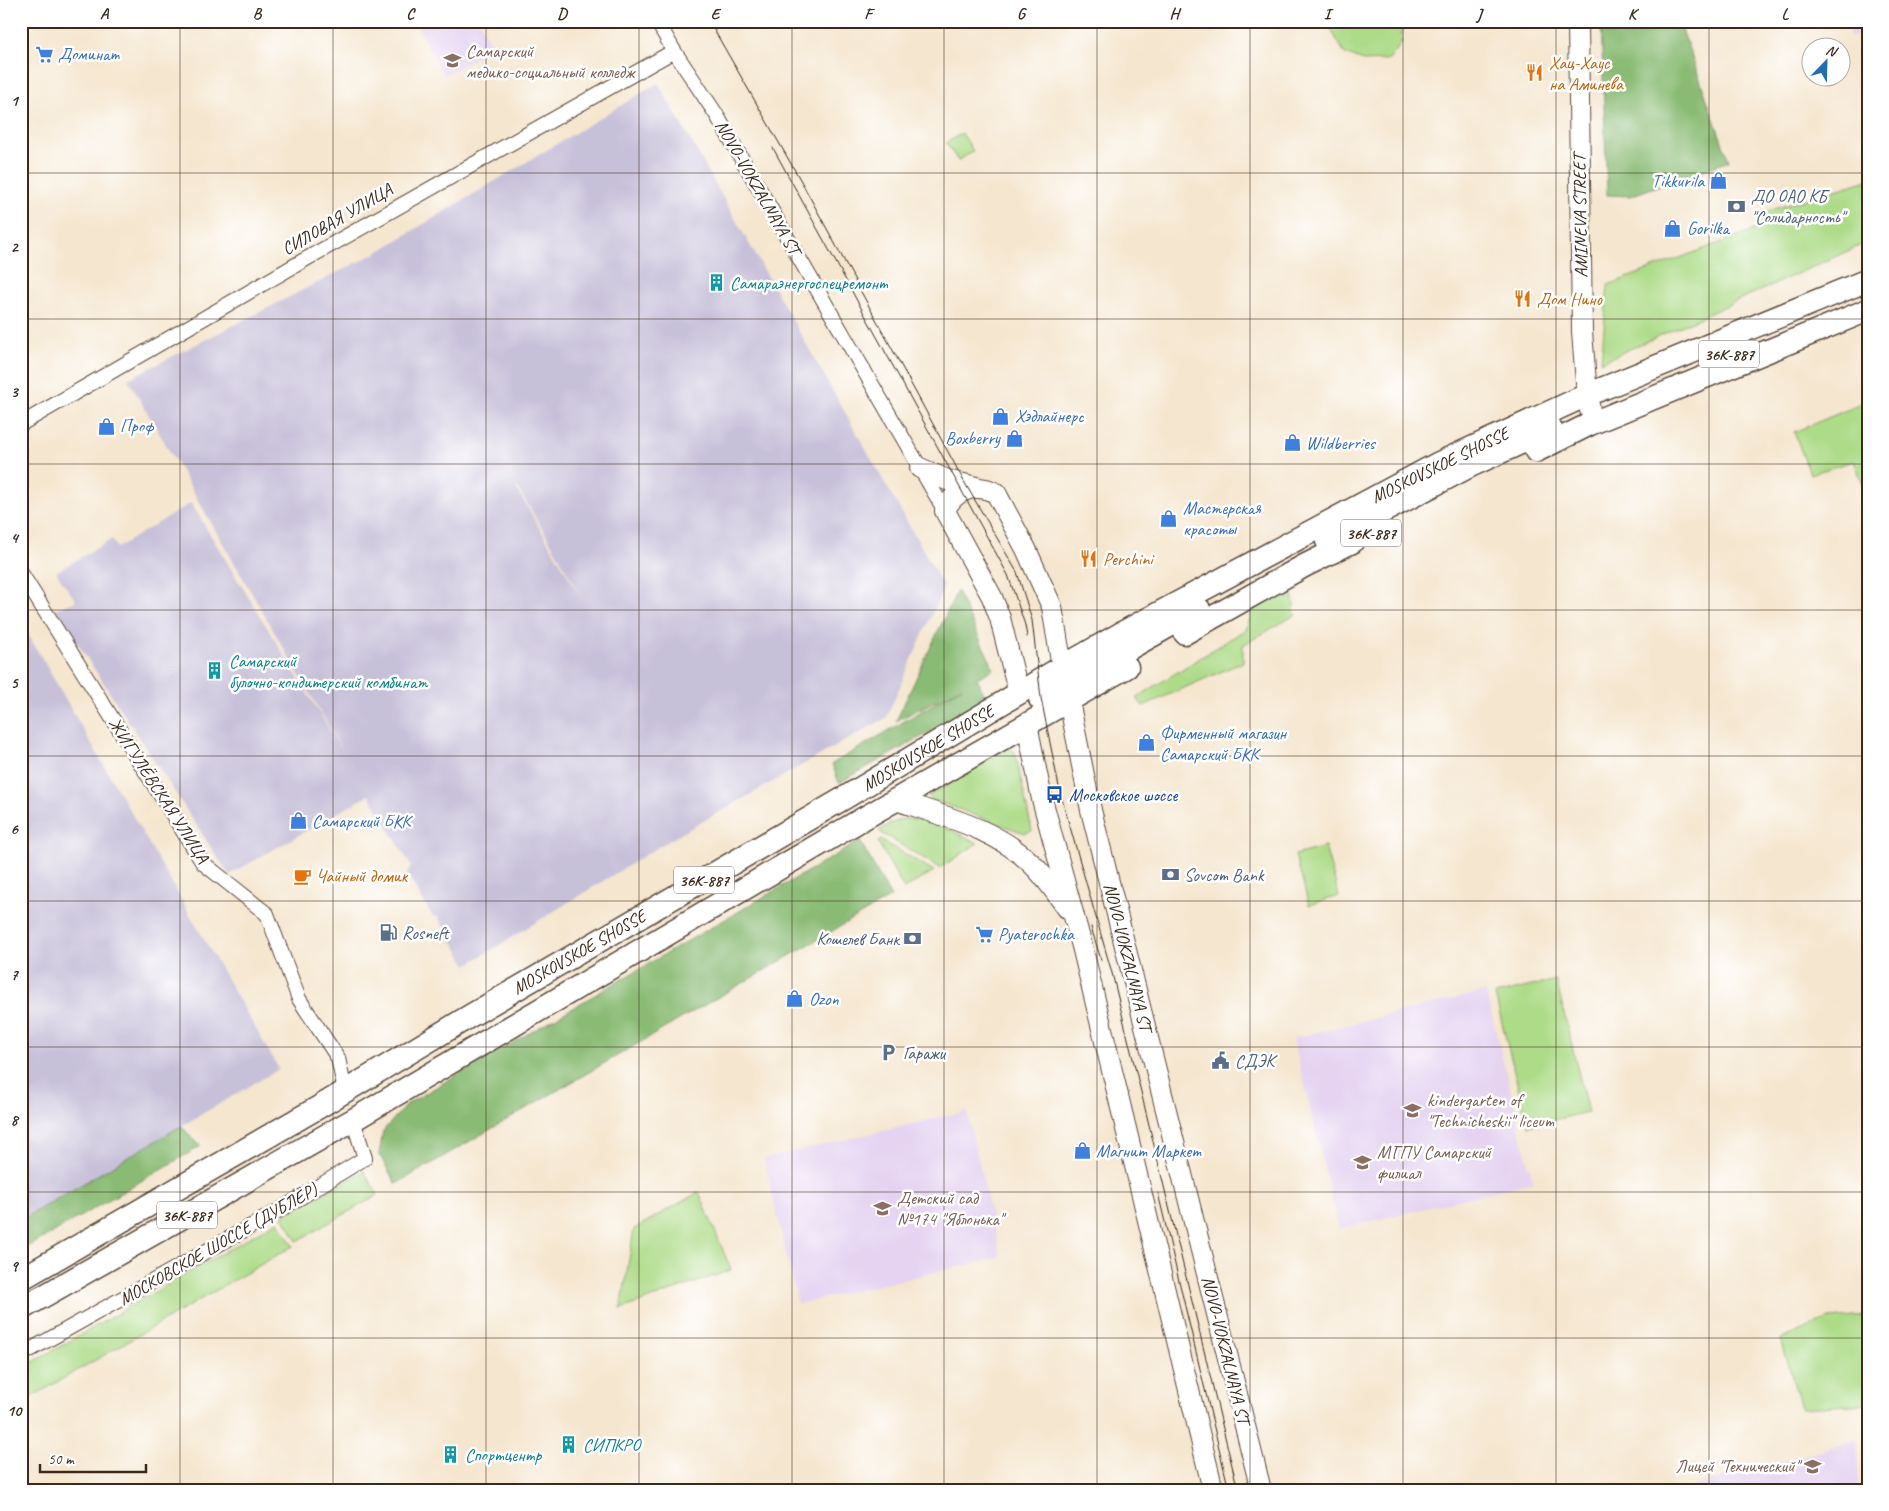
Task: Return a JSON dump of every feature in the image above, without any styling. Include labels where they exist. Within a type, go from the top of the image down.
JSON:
[{"type":"main road","name":"AMINEVA STREET","points":[[1578,21],[1581,276],[1588,403]]},
{"type":"main road","name":"MOSKOVSKOE SHOSSE","points":[[21,1296],[1066,684],[1315,546],[1588,403],[1868,280]]},
{"type":"main road","name":"MOSKOVSKOE SHOSSE","points":[[1588,403],[1868,297]]},
{"type":"main road","name":"MOSKOVSKOE SHOSSE","points":[[1066,684],[1590,424],[1868,310]]},
{"type":"main road","name":"NOVO-VOKZALNAYA ST","points":[[921,470],[947,480],[996,492],[1026,549],[1052,607],[1093,819],[1261,1490]]},
{"type":"main road","points":[[945,511],[947,505],[956,495],[968,488],[976,487]]},
{"type":"main road","name":"NOVO-VOKZALNAYA ST","points":[[945,511],[992,597],[1000,618],[1023,709],[1042,799],[1088,968],[1213,1490]]},
{"type":"main road","name":"MOSKOVSKOE SHOSSE","points":[[21,1309],[476,1027],[887,798],[1023,709]]},
{"type":"main road","points":[[887,798],[948,817],[978,829],[1010,846],[1034,865],[1074,917]]},
{"type":"main road","name":"MOSKOVSKOE SHOSSE","points":[[21,1279],[348,1106]]},
{"type":"street","name":"NOVO-VOKZALNAYA ST","points":[[657,21],[674,51],[716,114],[945,511]]},
{"type":"street","name":"СИЛОВАЯ УЛИЦА","points":[[21,424],[306,259],[674,51]]},
{"type":"street","name":"ЖИГУЛЁВСКАЯ УЛИЦА","points":[[21,573],[203,863],[267,914],[298,999],[338,1058],[348,1106]]},
{"type":"street","name":"МОСКОВСКОЕ ШОССЕ (ДУБЛЁР)","points":[[21,1355],[278,1211],[365,1158],[348,1106]]},
{"type":"shaded area","name":"Самарский медико-социальный колледж","points":[[414,21],[479,21],[493,47],[444,76]]},
{"type":"shaded area","points":[[1846,21],[1868,21],[1868,32],[1851,37]]},
{"type":"shaded area","points":[[658,83],[944,587],[886,718],[668,841],[467,965],[437,916],[433,917],[407,874],[411,866],[369,795],[229,875],[55,609],[76,601],[56,572],[112,539],[117,548],[191,503],[347,758],[128,379],[374,254]],"holes":[[[517,487],[553,546],[585,604]]]},
{"type":"shaded area","points":[[21,622],[279,1069],[21,1220]]},
{"type":"shaded area","name":"kindergarten of \"Technicheskii\" liceum","points":[[1486,991],[1533,1182],[1339,1229],[1293,1038]]},
{"type":"shaded area","name":"Детский сад №174 \"Яблонька\"","points":[[967,1111],[1001,1257],[798,1304],[764,1159]]},
{"type":"shaded area","name":"Лицей \"Технический\"","points":[[1856,1441],[1858,1490],[1682,1490]]},
{"type":"green space","points":[[1326,21],[1402,21],[1401,44],[1389,60],[1363,61],[1345,54]]},
{"type":"green space","points":[[1601,21],[1679,21],[1729,161],[1630,196],[1607,195]]},
{"type":"green space","points":[[962,133],[973,151],[958,161],[946,143]]},
{"type":"green space","points":[[1868,180],[1868,242],[1601,362],[1608,285],[1762,227],[1757,214]]},
{"type":"green space","points":[[1868,401],[1868,498],[1854,461],[1810,474],[1794,432]]},
{"type":"green space","points":[[1292,588],[1295,615],[1243,645],[1243,662],[1143,706],[1136,698],[1246,629],[1254,607]]},
{"type":"green space","points":[[957,591],[994,669],[977,678],[987,700],[839,783],[832,764],[962,687],[896,721]]},
{"type":"green space","points":[[1009,748],[1015,752],[1032,831],[1024,833],[931,799],[929,796]]},
{"type":"green space","points":[[903,819],[932,823],[978,843],[940,868],[879,830]]},
{"type":"green space","points":[[881,840],[934,871],[904,889],[878,842]]},
{"type":"green space","points":[[860,841],[891,897],[396,1184],[379,1154],[383,1131],[407,1104]]},
{"type":"green space","points":[[1325,847],[1339,896],[1309,905],[1295,855]]},
{"type":"green space","points":[[1556,980],[1588,1112],[1528,1126],[1495,995]]},
{"type":"green space","points":[[181,1126],[201,1146],[21,1251],[21,1220]]},
{"type":"green space","points":[[364,1171],[378,1195],[297,1241],[283,1216]]},
{"type":"green space","points":[[699,1192],[731,1270],[621,1309],[634,1229]]},
{"type":"green space","points":[[278,1221],[293,1246],[21,1403],[21,1369]]},
{"type":"green space","points":[[1868,1316],[1868,1404],[1801,1408],[1781,1339],[1829,1319]]},
{"type":"tram line","points":[[709,21],[801,181],[966,485],[1017,572],[1032,620],[1041,698],[1060,792],[1112,973],[1238,1490]]},
{"type":"tram line","points":[[773,148],[1008,575],[1025,625],[1027,637]]},
{"type":"tram line","points":[[1091,927],[1101,960]]},
{"type":"tram line","points":[[1158,1193],[1229,1490]]},
{"type":"place","name":"Доминат","points":[[44,54]]},
{"type":"place","name":"Самарский медико-социальный колледж","points":[[452,61]]},
{"type":"place","name":"Хац-Хаус на Аминева","points":[[1535,73]]},
{"type":"place","name":"Tikkurila","points":[[1718,181]]},
{"type":"place","name":"ДО ОАО КБ \"Солидарность\"","points":[[1737,206]]},
{"type":"place","name":"Gorilka","points":[[1673,228]]},
{"type":"place","name":"Самараэнергоспецремонт","points":[[716,283]]},
{"type":"place","name":"Дом Нино","points":[[1523,299]]},
{"type":"place","name":"Хэдлайнерс","points":[[1001,416]]},
{"type":"place","name":"Проф","points":[[106,426]]},
{"type":"place","name":"Boxberry","points":[[1014,438]]},
{"type":"place","name":"Wildberries","points":[[1292,443]]},
{"type":"place","name":"Мастерская красоты","points":[[1169,518]]},
{"type":"place","name":"Perchini","points":[[1089,559]]},
{"type":"place","name":"Самарский булочно-кондитерский комбинат","points":[[215,671]]},
{"type":"place","name":"Фирменный магазин Самарский БКК","points":[[1146,743]]},
{"type":"place","name":"Московское шоссе","points":[[1055,795]]},
{"type":"place","name":"Самарский БКК","points":[[298,821]]},
{"type":"place","name":"Sovcom Bank","points":[[1170,875]]},
{"type":"place","name":"Чайный домик","points":[[302,876]]},
{"type":"place","name":"Rosneft","points":[[388,933]]},
{"type":"place","name":"Pyaterochka","points":[[984,934]]},
{"type":"place","name":"Кошелев Банк","points":[[913,939]]},
{"type":"place","name":"Ozon","points":[[795,999]]},
{"type":"place","name":"Гаражи","points":[[889,1053]]},
{"type":"place","name":"СДЭК","points":[[1221,1061]]},
{"type":"place","name":"kindergarten of \"Technicheskii\" liceum","points":[[1413,1110]]},
{"type":"place","name":"Магнит Маркет","points":[[1082,1151]]},
{"type":"place","name":"МГПУ Самарский филиал","points":[[1363,1162]]},
{"type":"place","name":"Детский сад №174 \"Яблонька\"","points":[[883,1208]]},
{"type":"place","name":"СИПКРО","points":[[569,1445]]},
{"type":"place","name":"Спортцентр","points":[[451,1455]]},
{"type":"place","name":"Лицей \"Технический\"","points":[[1813,1466]]}]
